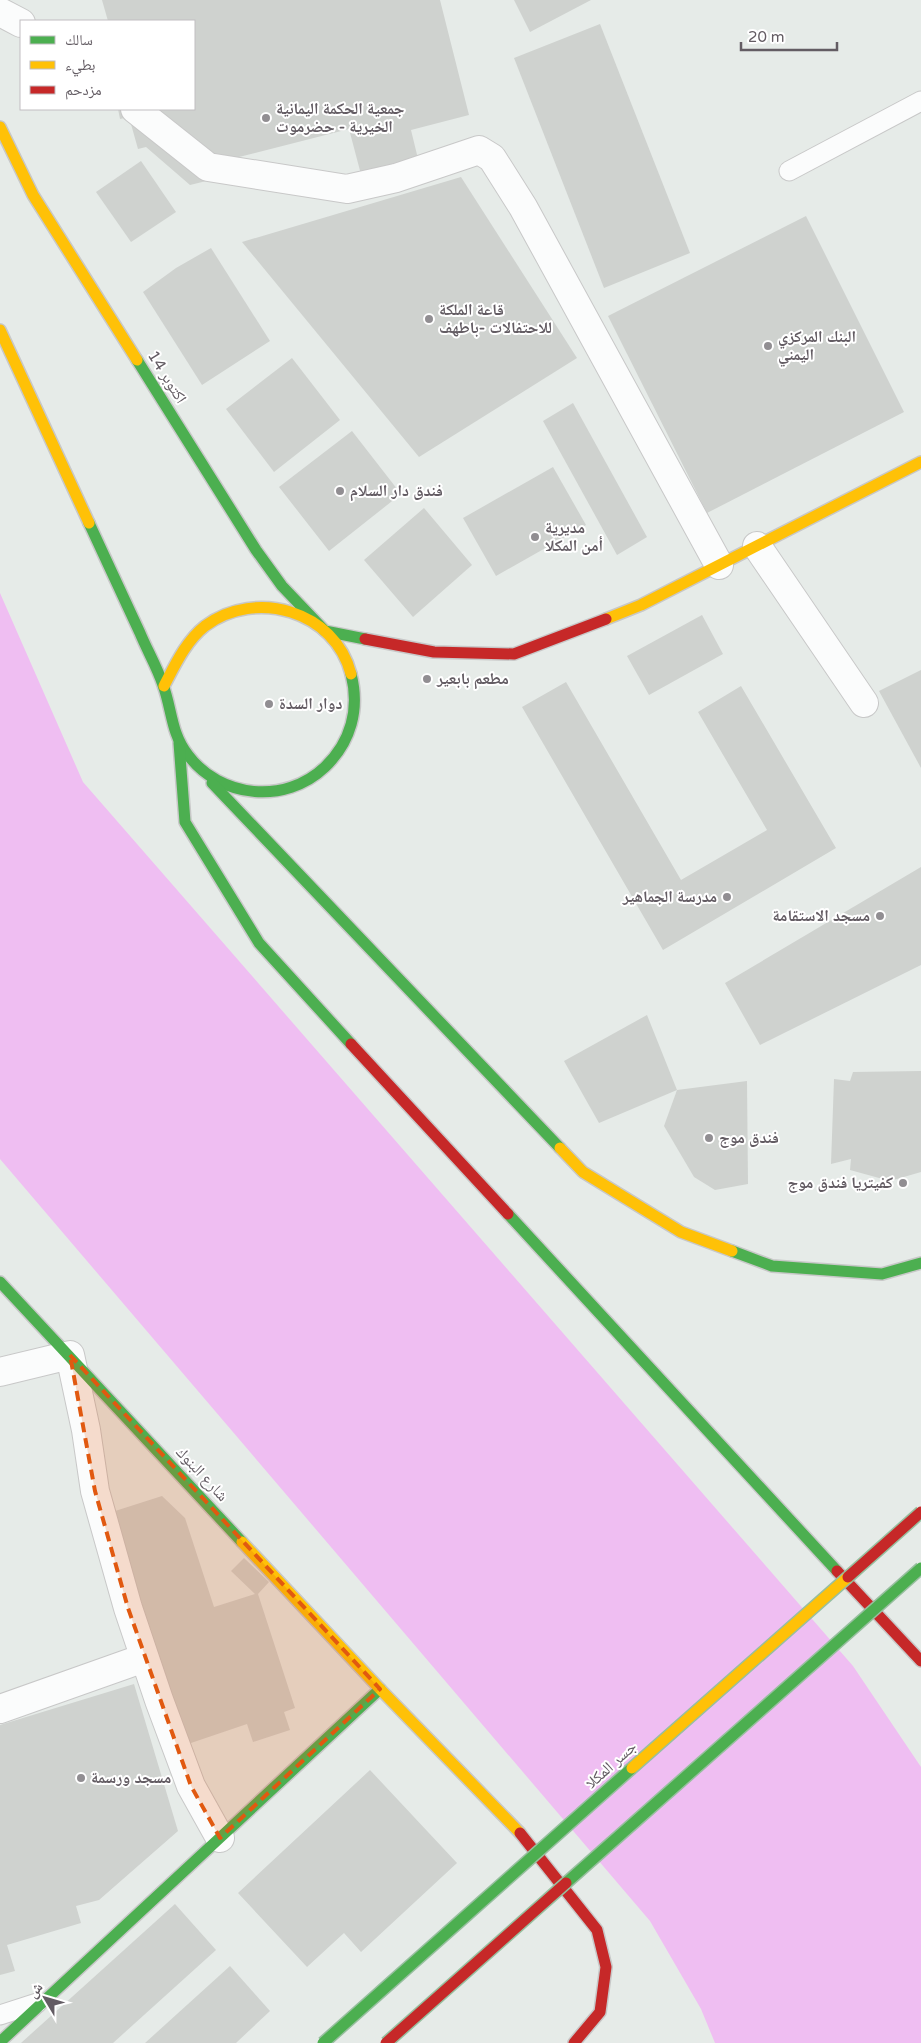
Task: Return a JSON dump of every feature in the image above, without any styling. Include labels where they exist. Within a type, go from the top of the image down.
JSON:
[{"type":"main road","name":"14 اكتوبر","points":[[0,127],[33,195],[256,550],[282,586],[325,631]]},
{"type":"main road","points":[[0,330],[164,686],[179,743],[186,822],[259,942],[830,1564],[921,1660]]},
{"type":"main road","points":[[325,631],[434,652],[514,654],[641,605],[921,462]]},
{"type":"main road","points":[[164,686],[189,644],[206,626],[234,611],[266,606],[298,613],[325,631],[345,656],[355,686],[354,719],[342,749],[320,773],[292,788],[260,794],[228,787],[201,771]]},
{"type":"main road","points":[[179,743],[201,771],[583,1172],[681,1232],[772,1266],[882,1274],[921,1263]]},
{"type":"main road","name":"شارع البنوك","points":[[0,1282],[380,1689],[518,1830],[596,1930],[606,1967],[600,2012],[574,2043]]},
{"type":"main road","name":"جسر المكلا","points":[[324,2043],[921,1512]]},
{"type":"main road","points":[[386,2043],[921,1568]]},
{"type":"main road","points":[[0,2042],[380,1689]]},
{"type":"street","points":[[0,12],[20,22]]},
{"type":"street","points":[[136,110],[208,167],[347,189],[396,178],[479,150],[492,158],[523,207],[719,565]]},
{"type":"street","points":[[757,546],[864,702]]},
{"type":"street","points":[[0,1372],[70,1356],[86,1430],[95,1491],[128,1608],[144,1658],[191,1786],[220,1838]]},
{"type":"street","points":[[0,1710],[144,1658]]},
{"type":"lane","points":[[789,170],[921,101]]},
{"type":"lane","points":[[0,2015],[44,2001]]},
{"type":"highlighted area","points":[[70,1355],[380,1689],[220,1838],[191,1786],[128,1608],[95,1491]]},
{"type":"shaded area","points":[[0,593],[83,782],[853,1666],[921,1767],[921,2043],[715,2043],[701,2009],[650,1921],[0,1159]]},
{"type":"building","points":[[102,0],[440,0],[469,115],[411,130],[420,167],[363,182],[349,129],[239,157],[243,172],[190,185],[146,147],[138,149],[129,117],[120,119],[118,110],[195,110],[195,20],[108,20]]},
{"type":"building","points":[[514,0],[591,0],[530,32]]},
{"type":"building","points":[[600,24],[690,253],[604,288],[514,58]]},
{"type":"building","points":[[141,161],[176,212],[131,242],[96,192]]},
{"type":"building","name":"قاعة الملكة للاحتفالات -باطهف","points":[[461,177],[577,358],[419,457],[242,242]]},
{"type":"building","points":[[806,216],[904,412],[707,513],[608,316]]},
{"type":"building","points":[[211,248],[270,341],[202,385],[143,292],[176,268]]},
{"type":"building","points":[[292,358],[340,420],[274,472],[226,409]]},
{"type":"building","points":[[573,403],[647,537],[617,555],[543,421]]},
{"type":"building","name":"فندق دار السلام","points":[[352,431],[401,494],[329,551],[279,487]]},
{"type":"building","points":[[553,467],[586,525],[496,576],[463,518]]},
{"type":"building","points":[[424,508],[472,565],[413,617],[364,560]]},
{"type":"building","points":[[702,615],[723,654],[649,695],[627,656]]},
{"type":"building","points":[[921,670],[921,768],[879,691]]},
{"type":"building","name":"مدرسة الجماهير","points":[[566,682],[681,880],[767,830],[698,712],[741,686],[836,848],[663,950],[522,707]]},
{"type":"building","name":"مسجد الاستقامة","points":[[921,867],[921,965],[760,1045],[725,983]]},
{"type":"building","points":[[647,1015],[677,1090],[599,1123],[564,1061]]},
{"type":"building","points":[[921,1071],[921,1172],[890,1181],[850,1170],[851,1159],[831,1164],[834,1079],[850,1081],[853,1072]]},
{"type":"building","name":"فندق موج","points":[[747,1081],[748,1184],[715,1190],[694,1177],[664,1126],[677,1090]]},
{"type":"building","points":[[162,1496],[185,1518],[214,1607],[255,1594],[231,1571],[244,1558],[269,1582],[258,1594],[295,1708],[284,1712],[290,1730],[253,1742],[247,1724],[188,1744],[150,1629],[143,1632],[135,1606],[142,1604],[112,1512]]},
{"type":"building","name":"مسجد ورسمة","points":[[134,1684],[178,1831],[99,1900],[76,1906],[81,1923],[7,1945],[15,1971],[0,1975],[0,1725]]},
{"type":"building","points":[[370,1770],[457,1863],[361,1952],[344,1933],[307,1967],[238,1893]]},
{"type":"building","points":[[175,1904],[216,1950],[113,2043],[21,2043]]},
{"type":"building","points":[[230,1966],[270,2011],[236,2043],[145,2043]]},
{"type":"traffic: fast","points":[[137,360],[256,550],[282,586],[325,631],[365,639]]},
{"type":"traffic: fast","points":[[89,523],[158,672],[178,739],[188,755],[201,769],[217,780],[235,788],[273,791],[291,787],[309,779],[325,767],[341,747],[351,724],[354,712],[354,687],[351,674]]},
{"type":"traffic: fast","points":[[179,743],[185,822],[259,943],[351,1044]]},
{"type":"traffic: fast","points":[[212,783],[560,1148]]},
{"type":"traffic: fast","points":[[508,1214],[837,1571]]},
{"type":"traffic: fast","points":[[732,1251],[772,1266],[882,1274],[921,1263]]},
{"type":"traffic: fast","points":[[0,1282],[242,1542]]},
{"type":"traffic: fast","points":[[566,1883],[921,1568]]},
{"type":"traffic: fast","points":[[0,2042],[380,1689]]},
{"type":"traffic: fast","points":[[323,2043],[632,1768]]},
{"type":"traffic: slow","points":[[0,127],[33,195],[137,360]]},
{"type":"traffic: slow","points":[[0,330],[89,523]]},
{"type":"traffic: slow","points":[[606,619],[641,605],[921,462]]},
{"type":"traffic: slow","points":[[164,686],[182,654],[198,632],[225,615],[247,609],[269,608],[291,612],[311,621],[329,635],[342,652],[351,674]]},
{"type":"traffic: slow","points":[[560,1148],[583,1172],[681,1232],[732,1251]]},
{"type":"traffic: slow","points":[[242,1542],[380,1689],[520,1833]]},
{"type":"traffic: slow","points":[[632,1768],[848,1577]]},
{"type":"traffic: jam","points":[[365,639],[434,652],[514,654],[606,619]]},
{"type":"traffic: jam","points":[[351,1044],[508,1214]]},
{"type":"traffic: jam","points":[[848,1577],[921,1512]]},
{"type":"traffic: jam","points":[[837,1571],[921,1661]]},
{"type":"traffic: jam","points":[[520,1833],[597,1930],[606,1967],[600,2012],[574,2043]]},
{"type":"traffic: jam","points":[[386,2043],[566,1883]]},
{"type":"place","name":"جمعية الحكمة اليمانية الخيرية - حضرموت","points":[[266,118]]},
{"type":"place","name":"قاعة الملكة للاحتفالات -باطهف","points":[[429,319]]},
{"type":"place","name":"البنك المركزي اليمني","points":[[768,346]]},
{"type":"place","name":"فندق دار السلام","points":[[340,491]]},
{"type":"place","name":"مديرية أمن المكلا","points":[[535,537]]},
{"type":"place","name":"مطعم بابعير","points":[[427,679]]},
{"type":"place","name":"دوار السدة","points":[[269,704]]},
{"type":"place","name":"مدرسة الجماهير","points":[[727,897]]},
{"type":"place","name":"مسجد الاستقامة","points":[[880,916]]},
{"type":"place","name":"فندق موج","points":[[709,1138]]},
{"type":"place","name":"كفيتريا فندق موج","points":[[903,1183]]},
{"type":"place","name":"مسجد ورسمة","points":[[81,1778]]}]
